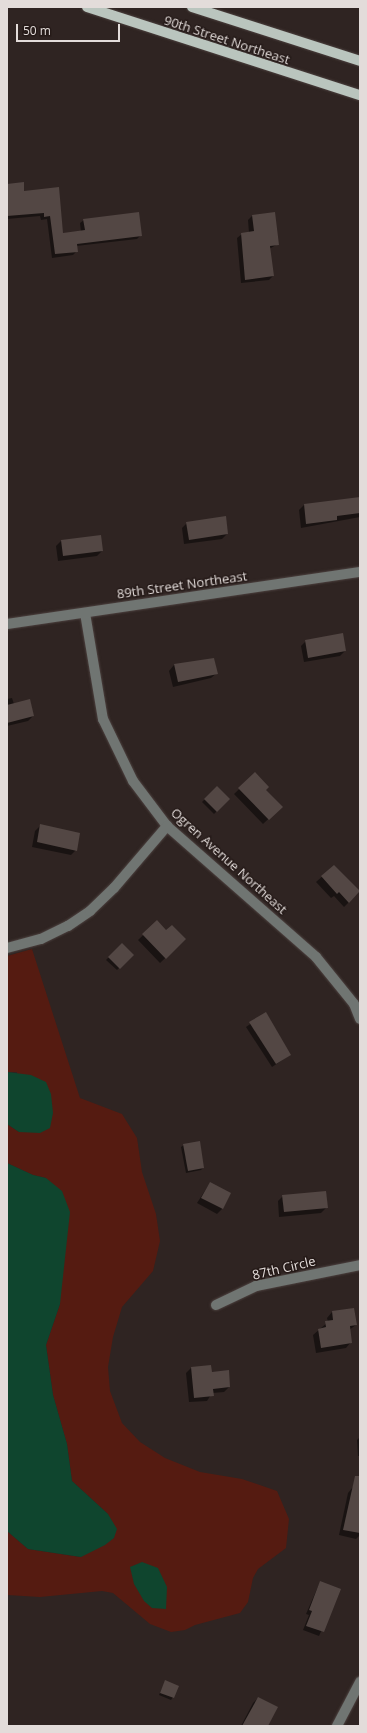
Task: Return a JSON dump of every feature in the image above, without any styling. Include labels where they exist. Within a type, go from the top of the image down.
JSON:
[{"type":"main road","name":"90th Street Northeast","points":[[87,7],[360,95]]},
{"type":"main road","name":"90th Street Northeast","points":[[192,7],[360,61]]},
{"type":"street","name":"89th Street Northeast","points":[[7,624],[360,572]]},
{"type":"street","name":"Ogren Avenue Northeast","points":[[85,612],[103,719],[133,781],[167,826],[316,957],[354,1004],[360,1019]]},
{"type":"street","points":[[7,948],[42,939],[68,926],[90,911],[114,888],[167,826]]},
{"type":"street","name":"87th Circle","points":[[216,1305],[256,1286],[360,1265]]},
{"type":"street","points":[[337,1726],[360,1682]]},
{"type":"shaded area","points":[[32,949],[80,1098],[122,1114],[137,1138],[142,1172],[156,1214],[160,1241],[153,1271],[122,1307],[113,1337],[108,1367],[110,1391],[122,1423],[140,1442],[165,1458],[200,1472],[242,1479],[277,1491],[289,1519],[286,1548],[258,1569],[253,1578],[248,1602],[240,1613],[195,1625],[185,1630],[171,1632],[150,1624],[113,1593],[102,1591],[40,1597],[7,1595],[7,1531],[28,1549],[80,1557],[114,1538],[108,1514],[72,1481],[67,1444],[53,1395],[46,1345],[60,1304],[46,1178],[33,1175],[7,1163],[7,1124],[19,1132],[17,1072],[7,1072],[7,956]]},
{"type":"shaded area","points":[[7,1072],[31,1075],[46,1082],[51,1094],[53,1113],[50,1128],[40,1133],[19,1132],[7,1124]]},
{"type":"shaded area","points":[[7,1163],[33,1175],[46,1178],[62,1191],[70,1212],[60,1304],[46,1345],[53,1395],[67,1444],[72,1481],[108,1514],[117,1529],[114,1538],[105,1545],[81,1557],[28,1549],[7,1531]]},
{"type":"shaded area","points":[[142,1562],[158,1568],[167,1587],[166,1609],[152,1608],[144,1601],[134,1584],[130,1567]]},
{"type":"building","points":[[24,182],[24,191],[59,187],[63,233],[85,230],[83,219],[139,212],[142,236],[77,244],[78,252],[55,254],[50,216],[44,217],[44,213],[7,216],[7,184]]},
{"type":"building","points":[[275,212],[279,245],[270,246],[274,276],[245,280],[241,233],[254,231],[252,215]]},
{"type":"building","points":[[360,497],[360,513],[337,516],[337,520],[306,524],[304,504]]},
{"type":"building","points":[[226,516],[228,534],[189,540],[186,522]]},
{"type":"building","points":[[101,535],[103,551],[63,556],[61,540]]},
{"type":"building","points":[[343,633],[346,651],[308,658],[305,640]]},
{"type":"building","points":[[214,658],[218,674],[178,682],[174,664]]},
{"type":"building","points":[[30,699],[34,716],[7,723],[7,705]]},
{"type":"building","points":[[255,772],[269,787],[266,790],[283,807],[269,820],[238,788]]},
{"type":"building","points":[[217,786],[230,799],[217,812],[204,799]]},
{"type":"building","points":[[40,824],[80,833],[77,851],[37,842]]},
{"type":"building","points":[[334,865],[360,891],[349,903],[339,892],[337,894],[321,876]]},
{"type":"building","points":[[157,920],[166,930],[172,925],[186,939],[166,959],[142,934]]},
{"type":"building","points":[[122,943],[134,955],[120,969],[108,957]]},
{"type":"building","points":[[266,1012],[291,1055],[276,1064],[249,1022]]},
{"type":"building","points":[[200,1141],[204,1168],[188,1171],[183,1144]]},
{"type":"building","points":[[210,1182],[231,1193],[223,1209],[201,1198]]},
{"type":"building","points":[[326,1191],[328,1208],[284,1212],[282,1195]]},
{"type":"building","points":[[354,1308],[357,1325],[350,1326],[352,1343],[321,1348],[318,1329],[326,1327],[325,1321],[333,1320],[332,1311]]},
{"type":"building","points":[[211,1365],[212,1372],[229,1370],[230,1387],[213,1389],[214,1396],[194,1398],[191,1367]]},
{"type":"building","points":[[355,1476],[360,1476],[360,1533],[343,1530]]},
{"type":"building","points":[[320,1581],[341,1589],[324,1632],[306,1626],[312,1611],[309,1610]]},
{"type":"building","points":[[165,1680],[179,1686],[174,1698],[160,1693]]},
{"type":"building","points":[[258,1697],[278,1707],[268,1726],[242,1726]]}]
